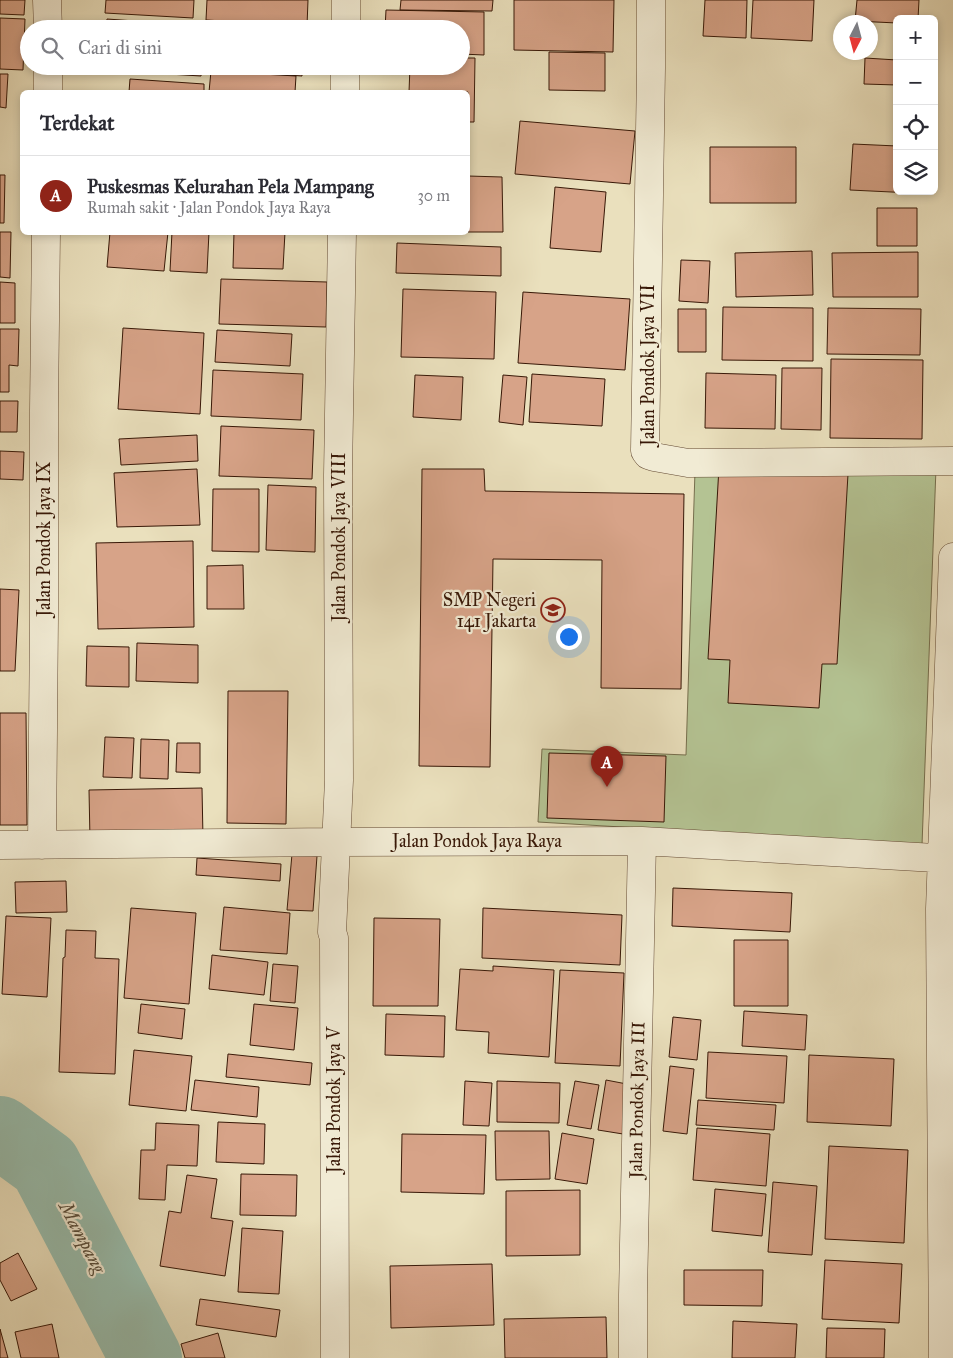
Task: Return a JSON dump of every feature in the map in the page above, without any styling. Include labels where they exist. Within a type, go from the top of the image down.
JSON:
[{"type":"street","points":[[48,0],[48,20]]},
{"type":"street","points":[[346,0],[346,20]]},
{"type":"street","name":"Jalan Pondok Jaya VII","points":[[651,0],[645,451],[648,455],[654,457],[688,463],[953,461]]},
{"type":"street","points":[[48,75],[48,90]]},
{"type":"street","points":[[345,75],[345,90]]},
{"type":"street","name":"Jalan Pondok Jaya IX","points":[[42,846],[46,235]]},
{"type":"street","name":"Jalan Pondok Jaya VIII","points":[[336,842],[339,780],[338,475],[342,235]]},
{"type":"street","points":[[942,1358],[940,918],[947,859],[953,557]]},
{"type":"street","name":"Jalan Pondok Jaya Raya","points":[[0,846],[642,841],[947,859]]},
{"type":"street","name":"Jalan Pondok Jaya III","points":[[633,1358],[642,841]]},
{"type":"street","name":"Jalan Pondok Jaya V","points":[[335,1358],[334,938],[332,932],[336,842]]},
{"type":"green space","points":[[936,468],[922,845],[538,822],[542,749],[686,755],[695,471]]},
{"type":"building","points":[[0,0],[25,0],[24,15],[0,14]]},
{"type":"building","points":[[106,0],[194,0],[193,18],[105,13]]},
{"type":"building","points":[[207,0],[308,0],[307,20],[206,20]]},
{"type":"building","points":[[401,0],[493,0],[492,11],[400,10]]},
{"type":"building","points":[[514,0],[614,0],[613,52],[514,50]]},
{"type":"building","points":[[705,0],[747,0],[746,38],[703,36]]},
{"type":"building","points":[[753,0],[814,0],[812,41],[751,38]]},
{"type":"building","points":[[857,0],[919,0],[918,15],[893,15],[893,23],[878,22],[878,15],[856,15]]},
{"type":"building","points":[[386,10],[484,12],[484,55],[470,54],[470,20],[385,20]]},
{"type":"building","points":[[0,18],[25,19],[20,20],[20,70],[0,69]]},
{"type":"building","points":[[549,52],[605,53],[605,91],[549,90]]},
{"type":"building","points":[[470,58],[475,58],[474,122],[470,122],[470,90],[409,90],[410,75],[470,75]]},
{"type":"building","points":[[865,60],[893,60],[893,85],[864,84]]},
{"type":"building","points":[[0,74],[8,74],[6,108],[0,107]]},
{"type":"building","points":[[211,75],[296,76],[295,90],[209,90]]},
{"type":"building","points":[[130,79],[204,84],[204,90],[129,90]]},
{"type":"building","points":[[520,121],[635,131],[630,184],[515,174]]},
{"type":"building","points":[[853,144],[893,146],[893,192],[850,190]]},
{"type":"building","points":[[710,147],[796,147],[796,203],[710,203]]},
{"type":"building","points":[[0,175],[5,175],[4,223],[0,223]]},
{"type":"building","points":[[470,176],[502,177],[503,232],[470,232]]},
{"type":"building","points":[[555,187],[606,192],[601,252],[550,248]]},
{"type":"building","points":[[877,208],[917,208],[917,246],[877,246]]},
{"type":"building","points":[[0,232],[11,232],[10,278],[0,277]]},
{"type":"building","points":[[110,235],[168,235],[164,271],[107,267]]},
{"type":"building","points":[[172,235],[209,235],[207,273],[170,271]]},
{"type":"building","points":[[234,235],[285,235],[283,269],[233,268]]},
{"type":"building","points":[[397,243],[501,247],[501,276],[396,273]]},
{"type":"building","points":[[812,251],[813,295],[736,297],[735,253]]},
{"type":"building","points":[[918,252],[918,297],[833,297],[832,253]]},
{"type":"building","points":[[681,260],[710,261],[708,303],[679,301]]},
{"type":"building","points":[[221,279],[327,282],[326,327],[219,324]]},
{"type":"building","points":[[0,282],[15,283],[15,323],[0,323]]},
{"type":"building","points":[[403,289],[496,292],[494,359],[401,357]]},
{"type":"building","points":[[523,292],[630,299],[625,370],[518,363]]},
{"type":"building","points":[[723,307],[813,308],[813,361],[722,360]]},
{"type":"building","points":[[828,308],[921,309],[920,355],[827,354]]},
{"type":"building","points":[[678,309],[706,309],[706,352],[678,352]]},
{"type":"building","points":[[123,328],[204,333],[200,414],[118,409]]},
{"type":"building","points":[[0,329],[19,329],[18,366],[9,365],[9,392],[0,392]]},
{"type":"building","points":[[217,330],[292,334],[290,366],[215,362]]},
{"type":"building","points":[[831,359],[923,360],[922,439],[830,438]]},
{"type":"building","points":[[782,368],[822,368],[821,430],[781,429]]},
{"type":"building","points":[[213,370],[303,374],[301,420],[211,416]]},
{"type":"building","points":[[706,373],[776,375],[775,429],[705,428]]},
{"type":"building","points":[[532,374],[605,379],[602,426],[529,422]]},
{"type":"building","points":[[415,375],[463,377],[461,420],[413,417]]},
{"type":"building","points":[[503,375],[527,377],[523,425],[499,422]]},
{"type":"building","points":[[0,401],[18,401],[17,432],[0,432]]},
{"type":"building","points":[[221,426],[314,430],[312,479],[219,476]]},
{"type":"building","points":[[197,435],[198,461],[121,465],[119,439]]},
{"type":"building","points":[[0,451],[24,452],[23,480],[0,479]]},
{"type":"building","points":[[719,467],[848,474],[837,664],[822,664],[819,708],[728,703],[730,660],[708,659]]},
{"type":"building","points":[[197,469],[200,525],[117,527],[114,473]]},
{"type":"building","points":[[422,469],[484,469],[485,491],[684,494],[681,689],[601,688],[602,560],[493,559],[490,767],[419,766]]},
{"type":"building","points":[[268,485],[316,487],[315,552],[266,550]]},
{"type":"building","points":[[213,489],[259,489],[259,552],[212,551]]},
{"type":"building","points":[[193,541],[194,627],[98,629],[96,543]]},
{"type":"building","points":[[243,565],[244,609],[207,609],[207,566]]},
{"type":"building","points":[[0,589],[19,590],[15,671],[0,671]]},
{"type":"building","points":[[137,643],[198,645],[198,683],[136,681]]},
{"type":"building","points":[[87,646],[129,647],[129,687],[86,686]]},
{"type":"building","points":[[228,691],[288,691],[286,824],[227,823]]},
{"type":"building","points":[[0,713],[26,713],[27,825],[0,825]]},
{"type":"building","points":[[105,737],[134,738],[132,778],[103,777]]},
{"type":"building","points":[[141,739],[169,740],[168,779],[140,778]]},
{"type":"building","points":[[177,743],[200,743],[200,773],[176,772]]},
{"type":"building","points":[[549,753],[666,756],[664,822],[547,818]]},
{"type":"building","points":[[202,788],[203,838],[90,840],[89,790]]},
{"type":"building","points":[[292,854],[317,856],[313,911],[287,910]]},
{"type":"building","points":[[197,858],[281,864],[280,881],[196,875]]},
{"type":"building","points":[[66,881],[67,912],[16,913],[15,882]]},
{"type":"building","points":[[673,888],[792,893],[790,932],[672,926]]},
{"type":"building","points":[[224,907],[290,913],[287,954],[220,950]]},
{"type":"building","points":[[131,908],[196,913],[189,1004],[124,998]]},
{"type":"building","points":[[483,908],[622,915],[620,965],[482,958]]},
{"type":"building","points":[[6,916],[51,918],[47,997],[2,994]]},
{"type":"building","points":[[374,918],[440,919],[438,1006],[373,1006]]},
{"type":"building","points":[[66,930],[96,931],[95,958],[119,959],[115,1074],[59,1072],[63,958],[65,957]]},
{"type":"building","points":[[734,940],[788,940],[788,1006],[734,1006]]},
{"type":"building","points":[[212,955],[268,962],[264,995],[209,989]]},
{"type":"building","points":[[273,964],[298,966],[295,1003],[270,1001]]},
{"type":"building","points":[[493,966],[554,970],[549,1057],[488,1053],[489,1032],[456,1030],[460,969],[493,971]]},
{"type":"building","points":[[560,970],[624,973],[620,1066],[555,1063]]},
{"type":"building","points":[[141,1004],[185,1009],[182,1039],[138,1033]]},
{"type":"building","points":[[254,1004],[298,1008],[294,1050],[250,1045]]},
{"type":"building","points":[[744,1011],[807,1015],[805,1050],[742,1046]]},
{"type":"building","points":[[386,1014],[445,1016],[444,1057],[385,1055]]},
{"type":"building","points":[[673,1017],[701,1020],[697,1060],[669,1057]]},
{"type":"building","points":[[134,1050],[192,1056],[186,1111],[129,1105]]},
{"type":"building","points":[[708,1052],[787,1056],[784,1103],[706,1098]]},
{"type":"building","points":[[228,1054],[312,1063],[310,1085],[226,1077]]},
{"type":"building","points":[[809,1055],[894,1059],[891,1126],[807,1122]]},
{"type":"building","points":[[670,1066],[694,1069],[687,1134],[663,1131]]},
{"type":"building","points":[[195,1080],[259,1087],[257,1117],[191,1110]]},
{"type":"building","points":[[606,1080],[632,1085],[623,1134],[598,1130]]},
{"type":"building","points":[[465,1081],[492,1083],[489,1126],[463,1125]]},
{"type":"building","points":[[497,1081],[560,1083],[559,1123],[497,1122]]},
{"type":"building","points":[[575,1081],[599,1085],[591,1129],[567,1125]]},
{"type":"building","points":[[698,1100],[776,1105],[774,1130],[696,1125]]},
{"type":"building","points":[[218,1122],[265,1124],[264,1164],[216,1162]]},
{"type":"building","points":[[156,1123],[199,1125],[197,1166],[167,1165],[165,1200],[139,1199],[141,1150],[155,1150]]},
{"type":"building","points":[[697,1128],[770,1134],[766,1186],[693,1180]]},
{"type":"building","points":[[495,1131],[549,1131],[550,1179],[496,1180]]},
{"type":"building","points":[[562,1133],[594,1139],[587,1184],[555,1179]]},
{"type":"building","points":[[402,1134],[486,1135],[484,1194],[401,1192]]},
{"type":"building","points":[[829,1146],[908,1150],[904,1243],[825,1239]]},
{"type":"building","points":[[241,1174],[297,1175],[296,1216],[240,1215]]},
{"type":"building","points":[[187,1175],[217,1179],[211,1218],[233,1221],[225,1276],[160,1266],[169,1211],[181,1213]]},
{"type":"building","points":[[773,1182],[817,1186],[812,1255],[768,1252]]},
{"type":"building","points":[[715,1189],[766,1194],[762,1236],[712,1231]]},
{"type":"building","points":[[580,1190],[580,1255],[506,1256],[506,1191]]},
{"type":"building","points":[[242,1228],[283,1231],[279,1294],[238,1292]]},
{"type":"building","points":[[18,1253],[37,1289],[11,1301],[0,1280],[0,1263]]},
{"type":"building","points":[[825,1260],[902,1264],[899,1323],[822,1319]]},
{"type":"building","points":[[492,1264],[494,1325],[391,1328],[390,1266]]},
{"type":"building","points":[[684,1270],[763,1270],[762,1306],[684,1305]]},
{"type":"building","points":[[200,1299],[280,1310],[276,1337],[196,1325]]},
{"type":"building","points":[[606,1317],[607,1358],[505,1358],[504,1319]]},
{"type":"building","points":[[733,1321],[797,1324],[795,1358],[732,1358]]},
{"type":"building","points":[[52,1324],[59,1358],[21,1358],[15,1332]]},
{"type":"building","points":[[827,1328],[885,1329],[884,1358],[826,1358]]},
{"type":"building","points":[[0,1329],[8,1358],[0,1358]]},
{"type":"building","points":[[218,1333],[225,1358],[185,1358],[181,1344]]},
{"type":"waterway","name":"Mampang","points":[[0,1132],[45,1165],[146,1358]]},
{"type":"place","name":"SMP Negeri 141 Jakarta","points":[[553,610]]},
{"type":"place","name":"Puskesmas Kelurahan Pela Mampang","points":[[607,787]]}]
